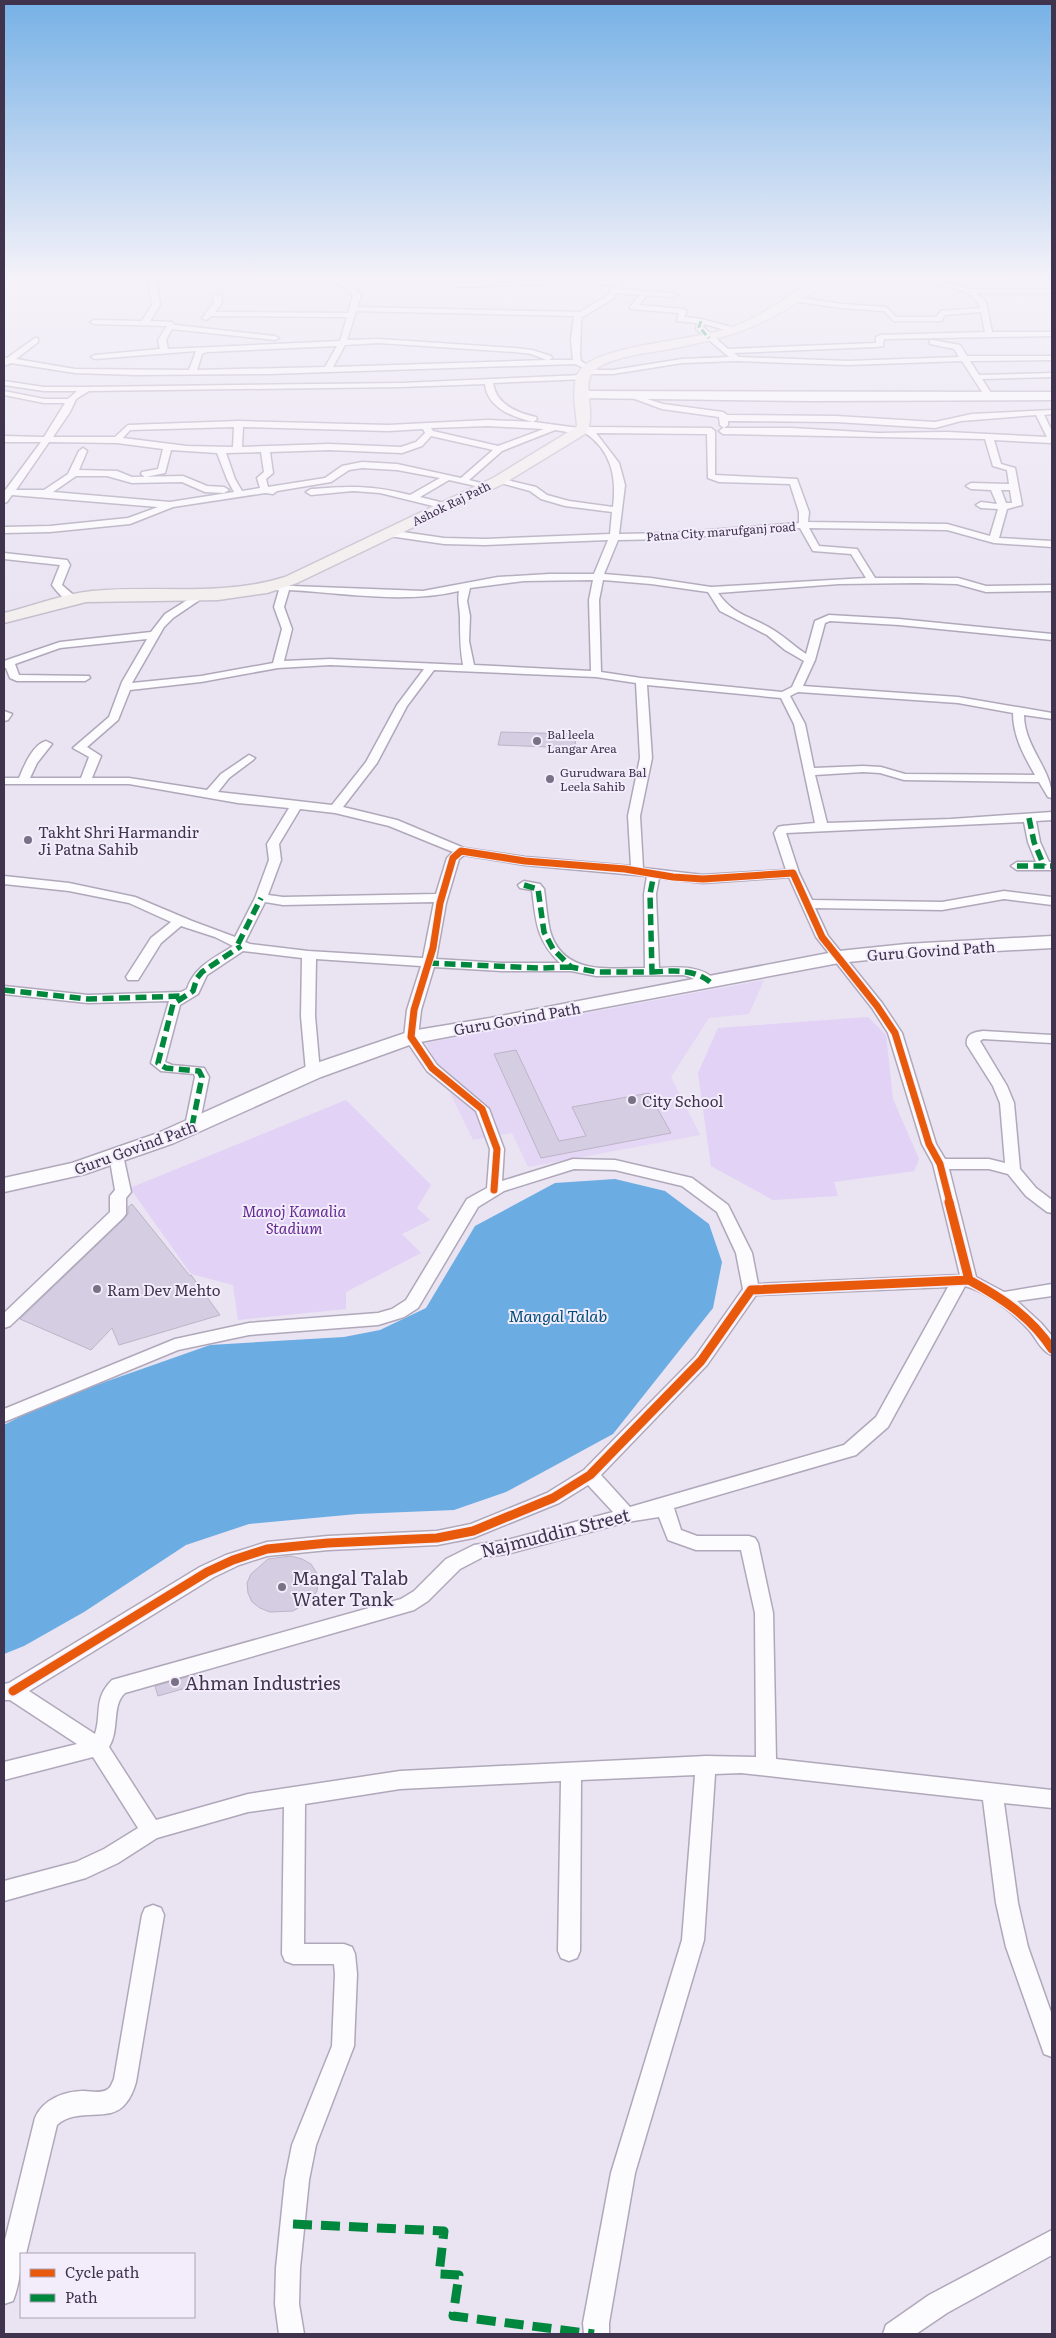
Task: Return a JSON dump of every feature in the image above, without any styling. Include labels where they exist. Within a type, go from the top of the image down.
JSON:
[{"type":"main road","points":[[583,387],[584,429]]},
{"type":"main road","name":"Ashok Raj Path","points":[[4,618],[73,599],[93,596],[200,595],[278,587],[492,484],[584,429]]},
{"type":"street","points":[[37,387],[87,390],[230,387]]},
{"type":"street","points":[[489,387],[496,401],[514,414],[584,429],[597,436],[614,463],[620,485],[614,538],[598,576],[594,600],[596,674]]},
{"type":"street","points":[[984,387],[989,396]]},
{"type":"street","points":[[4,393],[44,401],[134,397],[158,388]]},
{"type":"street","points":[[6,496],[66,412],[71,399],[87,390]]},
{"type":"street","points":[[582,395],[1052,396]]},
{"type":"street","points":[[628,395],[662,406],[718,413],[723,415],[724,418],[723,430]]},
{"type":"street","points":[[117,440],[128,428],[239,424],[428,430],[488,423],[584,429],[723,430],[1052,439],[1040,412]]},
{"type":"street","points":[[724,418],[842,419],[934,425],[945,424],[958,418],[983,415],[1052,412]]},
{"type":"street","points":[[237,450],[239,424]]},
{"type":"street","points":[[463,481],[499,448],[555,427]]},
{"type":"street","points":[[4,439],[117,440],[221,450],[354,448],[390,450],[414,446],[422,442],[428,430]]},
{"type":"street","points":[[428,430],[499,448]]},
{"type":"street","points":[[711,431],[710,476],[719,479],[794,481],[804,512],[803,524],[816,549],[854,551],[872,580]]},
{"type":"street","points":[[981,505],[1003,507],[1017,505],[1011,468],[997,466],[989,437]]},
{"type":"street","points":[[74,473],[141,474],[161,472],[169,446]]},
{"type":"street","points":[[348,467],[354,448]]},
{"type":"street","points":[[265,449],[268,473],[261,478],[265,490]]},
{"type":"street","points":[[221,450],[239,492]]},
{"type":"street","points":[[379,466],[390,450]]},
{"type":"street","points":[[41,494],[47,492],[74,473],[82,451]]},
{"type":"street","points":[[4,530],[50,529],[119,523],[142,518],[171,505],[239,492],[328,480],[348,467],[379,466],[463,481],[533,489],[544,496],[568,504],[616,510]]},
{"type":"street","points":[[108,474],[132,480],[183,479],[205,490],[239,492]]},
{"type":"street","points":[[413,497],[447,478]]},
{"type":"street","points":[[971,486],[1014,487]]},
{"type":"street","points":[[994,540],[1003,507],[995,487]]},
{"type":"street","points":[[265,490],[310,492],[357,488],[388,491],[445,506]]},
{"type":"street","points":[[6,496],[41,494],[171,505]]},
{"type":"street","name":"Patna City marufganj road","points":[[389,533],[460,542],[553,537],[614,538],[671,536],[803,524],[938,526],[994,540],[1052,544]]},
{"type":"street","points":[[4,556],[64,562],[65,565],[57,585],[64,594],[73,599]]},
{"type":"street","points":[[278,665],[288,629],[279,607],[278,587],[406,594],[444,592],[504,580],[598,576],[645,579],[711,590],[872,580],[958,581],[981,589],[994,590],[1052,588]]},
{"type":"street","points":[[465,587],[462,605],[465,611],[464,641],[469,669]]},
{"type":"street","points":[[711,590],[724,609],[771,633],[789,648],[810,660]]},
{"type":"street","points":[[85,781],[95,756],[79,748],[114,718],[126,687],[153,635],[169,616],[200,595]]},
{"type":"street","points":[[796,689],[810,660],[818,626],[820,622],[829,618],[892,621],[1052,637]]},
{"type":"street","points":[[85,678],[18,678],[14,676],[7,664],[60,645],[153,635]]},
{"type":"street","points":[[126,687],[201,679],[278,665],[350,662],[431,668],[596,674],[641,681],[784,695],[796,689],[958,700],[1019,712],[1052,716]]},
{"type":"street","points":[[335,809],[371,763],[402,705],[431,668]]},
{"type":"street","points":[[637,870],[634,809],[637,793],[646,767],[641,681]]},
{"type":"street","points":[[784,695],[800,719],[809,772],[819,814],[819,827]]},
{"type":"street","points":[[1019,712],[1020,728],[1034,763],[1052,795]]},
{"type":"street","points":[[4,714],[6,714],[4,718]]},
{"type":"street","points":[[23,781],[32,762],[46,744]]},
{"type":"street","points":[[210,794],[225,776],[249,758]]},
{"type":"street","points":[[809,772],[875,769],[904,777],[983,780],[1044,779]]},
{"type":"street","points":[[4,781],[130,782],[335,809],[393,823],[461,851],[525,861],[637,870],[654,874],[703,879],[794,873]]},
{"type":"street","points":[[192,1126],[202,1077],[199,1071],[190,1068],[167,1069],[158,1063],[166,1038],[173,1004],[194,990],[197,978],[202,972],[240,945],[261,898],[275,860],[273,844],[297,804]]},
{"type":"street","points":[[964,1281],[940,1164],[929,1144],[895,1034],[877,1006],[822,937],[794,873],[780,833],[782,830],[819,827],[935,824],[1052,816]]},
{"type":"street","points":[[1029,818],[1034,842],[1048,866]]},
{"type":"street","points":[[461,851],[453,858],[441,898],[428,963],[414,1010],[411,1036],[432,1068],[482,1109],[498,1149],[494,1190]]},
{"type":"street","points":[[1016,866],[1048,866]]},
{"type":"street","points":[[652,972],[650,894],[654,874]]},
{"type":"street","points":[[4,880],[69,887],[131,900],[142,903],[180,921],[220,934],[240,945],[306,955],[428,963],[540,968],[571,967],[596,972],[697,973],[704,976],[710,982]]},
{"type":"street","points":[[524,885],[538,889],[544,932],[548,940],[571,967]]},
{"type":"street","points":[[808,904],[942,906],[1004,895],[1052,901]]},
{"type":"street","points":[[261,898],[283,901],[441,898]]},
{"type":"street","points":[[133,978],[156,940],[180,921]]},
{"type":"street","name":"Guru Govind Path","points":[[4,1184],[77,1169],[166,1138],[313,1072],[411,1036],[838,957],[906,950],[1052,942]]},
{"type":"street","points":[[306,955],[309,959],[308,1016],[313,1072]]},
{"type":"street","points":[[4,990],[88,999],[186,996]]},
{"type":"street","points":[[1052,1039],[983,1035],[977,1036],[973,1040],[974,1045],[1000,1086],[1007,1103],[1013,1170],[1031,1192],[1052,1208]]},
{"type":"street","points":[[4,1322],[118,1214],[118,1196],[123,1192],[116,1155]]},
{"type":"street","points":[[4,1416],[175,1345],[249,1329],[378,1319],[398,1313],[412,1304],[472,1203],[494,1190],[573,1164],[614,1165],[687,1182],[722,1209],[744,1253],[751,1290],[701,1361],[590,1475],[553,1498],[473,1531],[438,1538],[328,1542],[267,1549],[232,1560],[206,1572],[9,1691],[98,1747],[151,1831]]},
{"type":"street","points":[[940,1164],[989,1164],[1013,1170]]},
{"type":"street","points":[[751,1290],[964,1281],[1003,1298],[1037,1326],[1052,1349]]},
{"type":"street","name":"Najmuddin Street","points":[[98,1747],[105,1740],[108,1731],[108,1701],[111,1692],[119,1686],[340,1622],[407,1605],[421,1596],[453,1564],[468,1555],[627,1515],[850,1450],[882,1422],[964,1281]]},
{"type":"street","points":[[1003,1298],[1052,1290]]},
{"type":"street","points":[[590,1475],[627,1515],[665,1509],[674,1535],[696,1544],[749,1543],[764,1613],[766,1765]]},
{"type":"street","points":[[4,1771],[98,1747]]},
{"type":"street","points":[[4,1892],[79,1871],[111,1856],[151,1831],[201,1815],[248,1803],[400,1780],[741,1764],[766,1765],[1052,1799]]},
{"type":"street","points":[[596,2334],[596,2323],[622,2173],[693,1940],[706,1765]]},
{"type":"street","points":[[569,1952],[571,1772]]},
{"type":"street","points":[[992,1792],[1007,1902],[1015,1938],[1052,2046]]},
{"type":"street","points":[[290,2334],[287,2304],[288,2268],[297,2180],[304,2145],[343,2046],[346,1974],[344,1954],[293,1954],[295,1893],[292,1855],[295,1796]]},
{"type":"street","points":[[4,2292],[47,2118],[56,2108],[68,2104],[105,2103],[116,2097],[125,2082],[154,1915]]},
{"type":"street","points":[[895,2334],[938,2304],[1052,2242]]},
{"type":"shaded area","points":[[764,980],[749,1014],[709,1018],[671,1077],[700,1135],[528,1167],[512,1133],[473,1140],[426,1043]]},
{"type":"green space","points":[[868,1017],[886,1035],[893,1099],[919,1159],[914,1171],[834,1182],[838,1196],[773,1200],[711,1166],[698,1073],[718,1028]]},
{"type":"green space","name":"Manoj Kamalia Stadium","points":[[346,1100],[431,1185],[417,1208],[430,1220],[402,1234],[421,1253],[346,1292],[346,1309],[238,1320],[233,1285],[191,1274],[130,1188]]},
{"type":"water","name":"Mangal Talab","points":[[615,1179],[665,1191],[709,1224],[722,1262],[713,1308],[613,1434],[506,1492],[454,1510],[357,1514],[249,1524],[186,1545],[84,1612],[24,1646],[4,1654],[4,1425],[48,1402],[210,1345],[344,1337],[380,1330],[426,1308],[475,1226],[555,1183]]},
{"type":"building","name":"Bal leela Langar Area","points":[[501,732],[576,734],[575,748],[498,745]]},
{"type":"building","name":"City School","points":[[516,1050],[559,1141],[586,1136],[572,1107],[649,1093],[671,1133],[541,1158],[494,1054]]},
{"type":"building","name":"Ram Dev Mehto","points":[[132,1204],[191,1275],[220,1315],[119,1345],[112,1328],[91,1350],[20,1319],[124,1219],[128,1214],[128,1207]]},
{"type":"building","name":"Mangal Talab Water Tank","points":[[291,1556],[311,1564],[316,1572],[318,1581],[317,1591],[311,1600],[293,1611],[270,1612],[260,1608],[252,1602],[248,1593],[247,1583],[251,1574],[268,1559]]},
{"type":"building","name":"Ahman Industries","points":[[194,1675],[196,1685],[158,1696],[155,1686]]},
{"type":"marked path","points":[[1029,818],[1034,842],[1044,866]]},
{"type":"marked path","points":[[1017,866],[1052,866]]},
{"type":"marked path","points":[[524,885],[538,889],[544,932],[553,949],[571,967],[596,972],[652,972],[650,894],[654,874]]},
{"type":"marked path","points":[[238,944],[261,898]]},
{"type":"marked path","points":[[192,1126],[202,1077],[199,1071],[166,1068],[158,1063],[166,1038],[173,1004],[193,991],[197,978],[202,972],[241,946]]},
{"type":"marked path","points":[[428,963],[540,968],[571,967]]},
{"type":"marked path","points":[[652,972],[691,972],[704,977],[710,982]]},
{"type":"marked path","points":[[4,990],[88,999],[183,996]]},
{"type":"marked path","points":[[293,2224],[444,2231],[439,2274],[459,2275],[453,2316],[594,2334]]},
{"type":"cycle path","points":[[494,1190],[497,1149],[482,1109],[432,1068],[411,1037],[414,1010],[433,948],[440,903],[453,858],[461,851],[525,861],[625,869],[673,877],[703,879],[793,873],[822,937],[877,1006],[895,1033],[929,1144],[940,1164],[969,1280],[1016,1308],[1036,1327],[1052,1349]]},
{"type":"cycle path","points":[[13,1691],[207,1572],[233,1560],[267,1549],[328,1543],[437,1538],[473,1531],[553,1498],[590,1475],[701,1361],[751,1290],[969,1280]]},
{"type":"place","name":"Bal leela Langar Area","points":[[537,741]]},
{"type":"place","name":"Gurudwara Bal Leela Sahib","points":[[550,779]]},
{"type":"place","name":"Takht Shri Harmandir Ji Patna Sahib","points":[[28,840]]},
{"type":"place","name":"City School","points":[[632,1100]]},
{"type":"place","name":"Ram Dev Mehto","points":[[97,1289]]},
{"type":"place","name":"Mangal Talab Water Tank","points":[[282,1587]]},
{"type":"place","name":"Ahman Industries","points":[[175,1682]]}]
